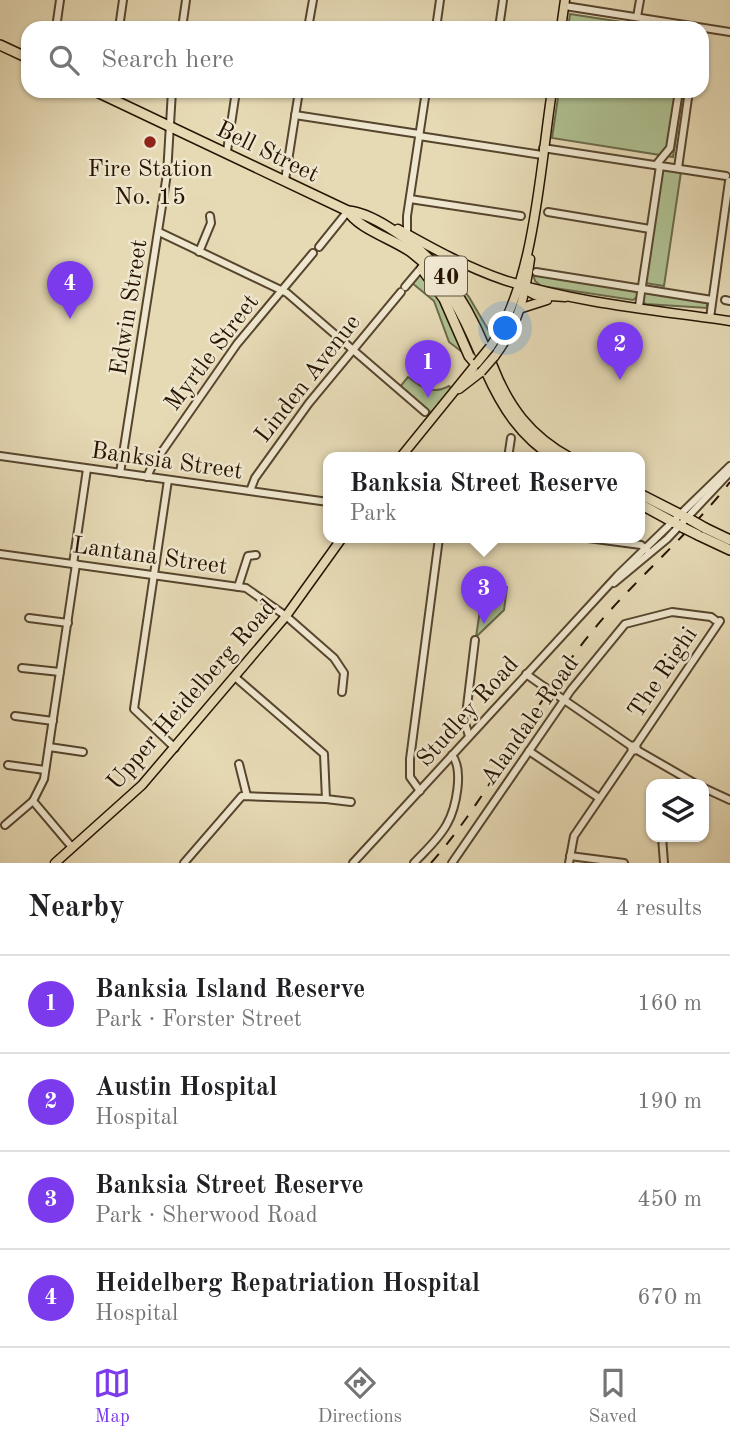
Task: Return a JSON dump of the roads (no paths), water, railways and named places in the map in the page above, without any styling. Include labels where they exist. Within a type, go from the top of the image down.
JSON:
[{"type":"highway","points":[[0,45],[21,55]]},
{"type":"highway","name":"Bell Street","points":[[117,98],[348,211],[360,213],[382,223]]},
{"type":"highway","name":"Bell Street","points":[[348,211],[355,220],[390,239]]},
{"type":"highway","name":"40","points":[[382,223],[418,248],[446,276],[467,307],[498,398],[515,424],[546,452]]},
{"type":"highway","points":[[390,239],[421,268],[444,299],[469,356],[484,361]]},
{"type":"highway","name":"40","points":[[390,239],[416,256],[438,278],[463,316],[484,361],[519,417],[540,439],[561,452]]},
{"type":"highway","points":[[645,497],[730,550]]},
{"type":"highway","points":[[645,507],[660,515],[682,521]]},
{"type":"highway","points":[[702,531],[730,540]]},
{"type":"main road","points":[[562,21],[565,3]]},
{"type":"main road","points":[[484,361],[524,287],[529,271],[532,221],[551,98]]},
{"type":"main road","name":"Bell Street","points":[[382,223],[436,251],[524,287]]},
{"type":"main road","points":[[505,280],[529,271]]},
{"type":"main road","points":[[529,271],[538,288]]},
{"type":"main road","points":[[524,287],[538,288],[568,297],[730,321]]},
{"type":"main road","points":[[524,287],[557,298]]},
{"type":"main road","points":[[405,452],[512,332],[522,308],[524,287]]},
{"type":"main road","points":[[522,308],[568,297]]},
{"type":"main road","name":"Upper Heidelberg Road","points":[[55,863],[142,785],[175,748],[286,616],[338,543]]},
{"type":"street","points":[[57,21],[60,0]]},
{"type":"street","points":[[120,21],[123,0]]},
{"type":"street","points":[[183,21],[187,0]]},
{"type":"street","points":[[310,21],[313,0]]},
{"type":"street","points":[[437,21],[440,0]]},
{"type":"street","points":[[500,21],[503,0]]},
{"type":"street","points":[[637,17],[640,0]]},
{"type":"street","points":[[565,3],[662,21]]},
{"type":"street","points":[[709,29],[730,32]]},
{"type":"street","name":"Edwin Street","points":[[121,473],[171,145],[172,98]]},
{"type":"street","points":[[227,152],[235,98]]},
{"type":"street","points":[[285,180],[298,98]]},
{"type":"street","points":[[407,234],[406,221],[425,98]]},
{"type":"street","points":[[639,306],[658,165],[670,148],[678,98]]},
{"type":"street","points":[[678,169],[688,98]]},
{"type":"street","points":[[295,116],[729,177],[710,318]]},
{"type":"street","points":[[171,145],[178,136],[188,134]]},
{"type":"street","points":[[410,200],[521,216]]},
{"type":"street","points":[[319,247],[348,211]]},
{"type":"street","points":[[548,212],[650,229]]},
{"type":"street","points":[[199,252],[211,223],[210,216]]},
{"type":"street","points":[[396,228],[406,221]]},
{"type":"street","points":[[159,232],[281,292],[425,412]]},
{"type":"street","name":"Myrtle Street","points":[[147,477],[237,344],[313,253]]},
{"type":"street","name":"Linden Avenue","points":[[250,491],[255,478],[309,403],[421,268]]},
{"type":"street","points":[[529,271],[712,300]]},
{"type":"street","points":[[509,452],[511,438]]},
{"type":"street","name":"Banksia Street","points":[[0,456],[323,501]]},
{"type":"street","name":"Studley Road","points":[[353,863],[609,586],[682,521],[730,466]]},
{"type":"street","points":[[5,825],[33,801],[43,782],[68,623],[87,469]]},
{"type":"street","name":"Studley Road","points":[[701,498],[709,494],[730,472]]},
{"type":"street","points":[[168,480],[134,711],[175,748]]},
{"type":"street","points":[[658,535],[660,515]]},
{"type":"street","name":"Studley Road","points":[[648,551],[658,535],[682,521]]},
{"type":"street","points":[[420,791],[410,777],[410,760],[438,543]]},
{"type":"street","points":[[626,543],[641,545],[648,551]]},
{"type":"street","name":"Lantana Street","points":[[0,554],[238,586],[286,616],[340,665],[345,680],[342,692]]},
{"type":"street","points":[[238,586],[245,554],[256,555]]},
{"type":"street","name":"Alandale Road","points":[[452,863],[564,700],[625,624],[677,612],[730,623]]},
{"type":"street","points":[[29,618],[68,623]]},
{"type":"street","name":"The Righi","points":[[570,859],[574,836],[718,621]]},
{"type":"street","points":[[469,736],[465,723],[475,640]]},
{"type":"street","points":[[22,668],[60,672]]},
{"type":"street","points":[[526,674],[680,779]]},
{"type":"street","points":[[235,677],[324,754],[326,799]]},
{"type":"street","points":[[15,716],[53,721]]},
{"type":"street","points":[[49,747],[83,752]]},
{"type":"street","points":[[529,751],[599,799]]},
{"type":"street","points":[[414,863],[447,825],[452,811],[459,769],[452,755]]},
{"type":"street","points":[[239,764],[247,796]]},
{"type":"street","points":[[8,765],[45,770]]},
{"type":"street","points":[[709,792],[730,800]]},
{"type":"street","points":[[184,863],[242,796],[351,802]]},
{"type":"street","points":[[33,801],[71,846]]},
{"type":"street","points":[[662,842],[664,863]]},
{"type":"street","points":[[570,859],[624,863]]},
{"type":"railway","points":[[431,863],[471,811],[579,648],[615,605],[730,482]]},
{"type":"place","name":"Fire Station No. 15","points":[[150,142]]},
{"type":"place","name":"Heidelberg Repatriation Hospital","points":[[70,319]]},
{"type":"place","name":"Austin Hospital","points":[[620,380]]},
{"type":"place","name":"Banksia Island Reserve","points":[[428,398]]},
{"type":"place","name":"Banksia Street Reserve","points":[[484,624]]}]
